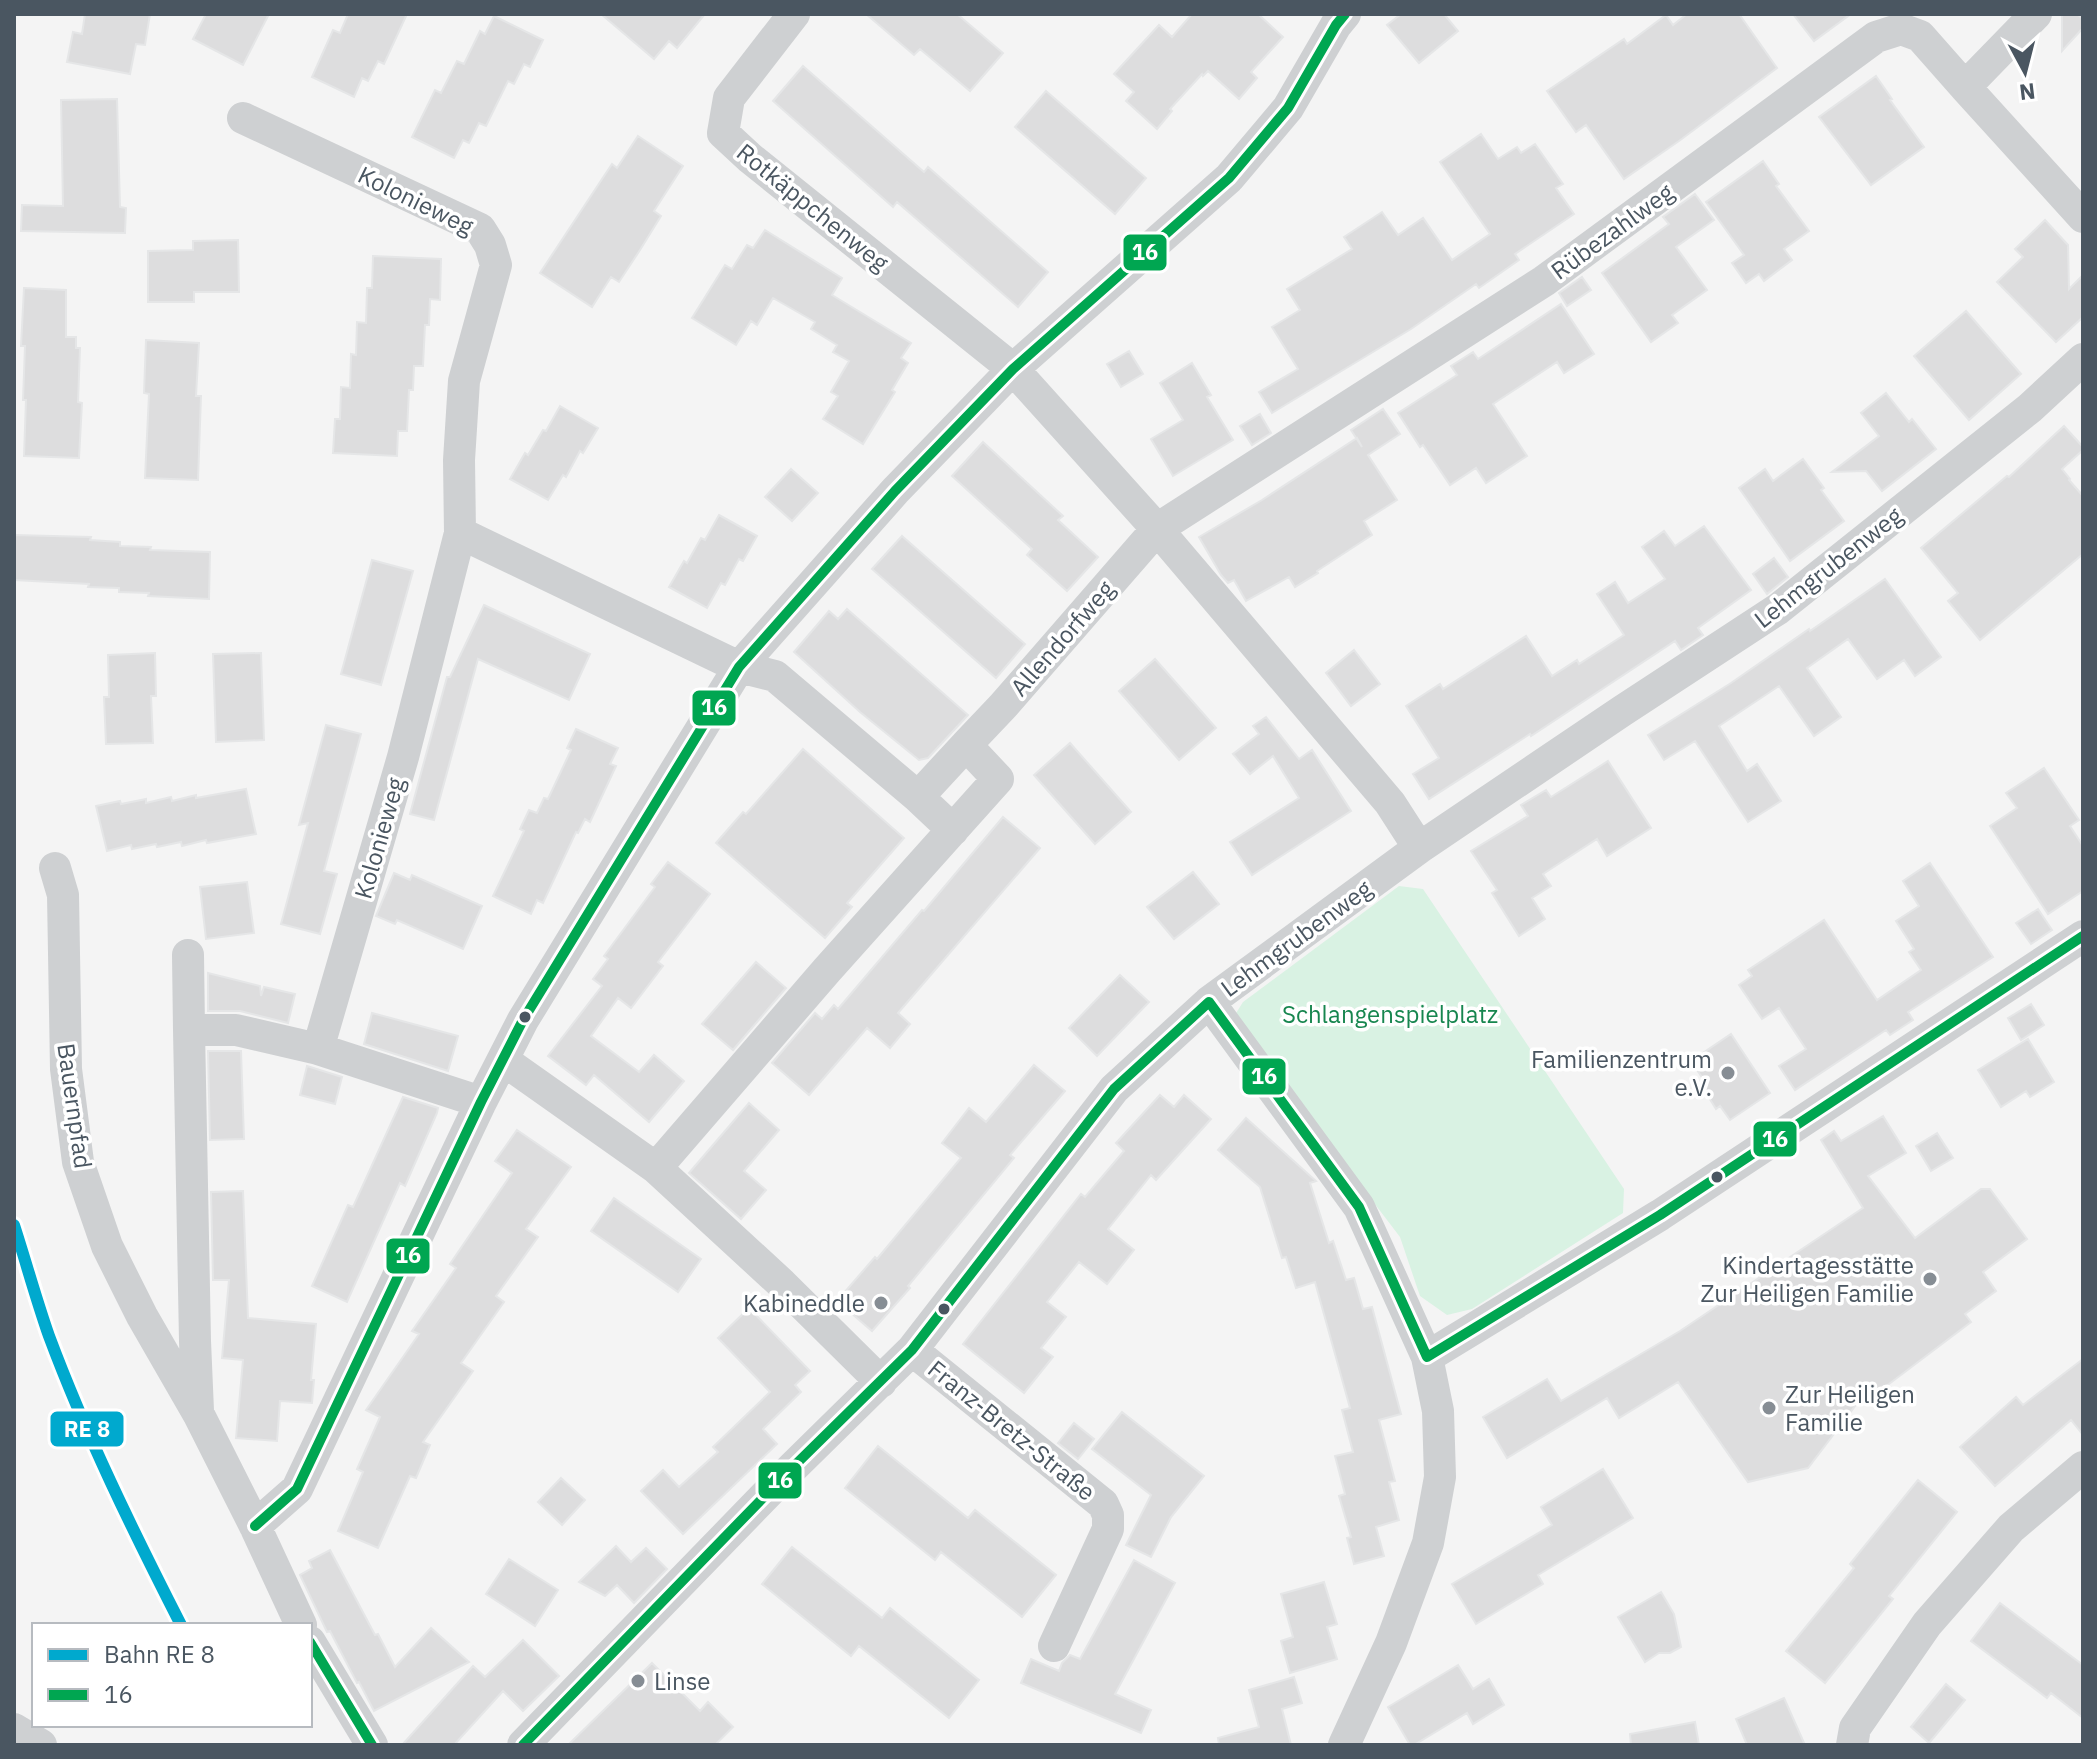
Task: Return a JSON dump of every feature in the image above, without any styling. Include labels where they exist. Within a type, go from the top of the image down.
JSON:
[{"type":"street","name":"Rotkäppchenweg","points":[[794,14],[729,98],[723,133],[1013,369]]},
{"type":"street","points":[[255,1526],[297,1489],[528,1010],[739,667],[913,471],[1013,369],[1229,178],[1288,108],[1345,14]]},
{"type":"street","points":[[1965,87],[2036,14]]},
{"type":"street","name":"Rübezahlweg","points":[[1157,529],[1544,281],[1876,37],[1901,29],[1920,36],[2083,217]]},
{"type":"street","name":"Kolonieweg","points":[[243,118],[480,229],[490,245],[496,265],[464,381],[459,460],[460,533],[403,757],[318,1049]]},
{"type":"street","name":"Lehmgrubenweg","points":[[523,1745],[792,1468],[912,1350],[1114,1089],[1209,1002],[1419,848],[1778,609],[2030,408],[2083,359]]},
{"type":"street","points":[[1013,369],[1157,529],[1390,803],[1419,848]]},
{"type":"street","name":"Allendorfweg","points":[[918,797],[1021,686],[1157,529]]},
{"type":"street","points":[[460,533],[739,667],[775,676],[953,830]]},
{"type":"street","points":[[656,1168],[998,779],[966,745]]},
{"type":"street","name":"Bauernpfad","points":[[55,868],[63,895],[66,1069],[78,1162],[107,1246],[142,1316],[199,1415],[300,1623]]},
{"type":"street","points":[[1427,1357],[1660,1215],[2083,936]]},
{"type":"street","points":[[188,955],[199,1415]]},
{"type":"street","points":[[1209,1002],[1359,1207],[1427,1357],[1438,1411],[1440,1477],[1428,1543],[1391,1643],[1344,1745]]},
{"type":"street","points":[[189,1030],[236,1030],[318,1049],[481,1102]]},
{"type":"street","points":[[503,1060],[656,1168],[782,1284],[881,1382]]},
{"type":"street","name":"Franz-Bretz-Straße","points":[[912,1350],[1103,1504],[1108,1515],[1108,1529],[1054,1646]]},
{"type":"street","points":[[1852,1745],[1855,1728],[1927,1624],[2011,1528],[2083,1467]]},
{"type":"street","points":[[312,1645],[372,1745]]},
{"type":"street","points":[[14,1729],[41,1745]]},
{"type":"green space","name":"Schlangenspielplatz","points":[[1399,886],[1423,889],[1624,1189],[1623,1213],[1472,1309],[1447,1315],[1420,1296],[1400,1237],[1233,1018],[1243,1002]]},
{"type":"building","points":[[85,14],[150,14],[145,45],[136,44],[130,74],[67,62],[73,32],[82,34]]},
{"type":"building","points":[[206,14],[269,14],[243,65],[193,39]]},
{"type":"building","points":[[348,14],[407,14],[384,64],[378,61],[368,81],[362,78],[354,97],[312,77],[333,30],[340,33]]},
{"type":"building","points":[[601,14],[705,14],[677,48],[669,41],[654,59]]},
{"type":"building","points":[[866,14],[957,14],[1003,53],[970,91],[920,49],[914,55]]},
{"type":"building","points":[[1192,14],[1258,14],[1283,37],[1251,72],[1257,78],[1239,99],[1208,71],[1170,109],[1172,111],[1157,129],[1126,101],[1134,92],[1114,74],[1159,25],[1172,37]]},
{"type":"building","points":[[1401,14],[1444,14],[1458,31],[1419,63],[1387,25]]},
{"type":"building","points":[[1687,14],[1739,14],[1777,68],[1624,179],[1586,125],[1576,132],[1547,91],[1624,39],[1627,44],[1666,15],[1673,25]]},
{"type":"building","points":[[1793,14],[1851,14],[1814,41]]},
{"type":"building","points":[[2062,14],[2077,14],[2083,19],[2083,28],[2062,51]]},
{"type":"building","points":[[494,16],[543,40],[530,67],[524,64],[514,84],[508,81],[486,126],[479,123],[469,143],[463,140],[454,158],[412,137],[435,90],[441,93],[457,61],[464,64],[480,31],[485,34]]},
{"type":"building","points":[[803,66],[924,172],[928,167],[1048,272],[1018,307],[897,202],[893,207],[773,101]]},
{"type":"building","points":[[1876,76],[1924,147],[1871,185],[1819,117]]},
{"type":"building","points":[[1046,91],[1146,178],[1115,214],[1015,127]]},
{"type":"building","points":[[117,99],[120,207],[126,208],[125,233],[21,231],[22,205],[63,206],[61,100]]},
{"type":"building","points":[[1481,134],[1498,159],[1517,147],[1521,153],[1535,144],[1563,184],[1556,188],[1574,214],[1515,254],[1519,260],[1479,288],[1476,284],[1411,329],[1272,413],[1259,392],[1298,369],[1272,327],[1300,310],[1287,289],[1352,249],[1344,237],[1382,212],[1398,235],[1423,218],[1452,260],[1490,234],[1440,162]]},
{"type":"building","points":[[638,136],[683,166],[654,211],[661,216],[640,250],[619,282],[611,277],[592,307],[540,273],[612,164],[617,168]]},
{"type":"building","points":[[1763,161],[1779,184],[1776,186],[1809,231],[1784,249],[1792,260],[1764,281],[1759,274],[1746,283],[1732,263],[1744,255],[1706,202]]},
{"type":"building","points":[[1695,194],[1714,220],[1676,247],[1707,290],[1672,315],[1678,323],[1651,342],[1602,273],[1669,224],[1663,217]]},
{"type":"building","points":[[2045,220],[2068,245],[2069,289],[2083,275],[2083,317],[2056,342],[1997,282],[2023,257],[2015,249]]},
{"type":"building","points":[[765,230],[842,278],[832,295],[911,343],[901,358],[908,363],[892,390],[895,392],[863,444],[823,419],[838,396],[831,392],[849,361],[833,352],[837,345],[811,329],[815,322],[773,298],[757,325],[751,321],[736,345],[692,318],[725,265],[732,269],[747,245],[753,248]]},
{"type":"building","points":[[238,240],[239,292],[194,292],[194,302],[148,302],[148,251],[193,250],[193,241]]},
{"type":"building","points":[[373,256],[441,259],[440,300],[430,299],[423,366],[414,366],[413,390],[409,390],[407,431],[398,431],[397,456],[333,453],[335,419],[340,419],[341,387],[350,388],[351,354],[356,355],[357,322],[366,323],[367,288],[372,288]]},
{"type":"building","points":[[1582,277],[1591,290],[1567,306],[1559,293]]},
{"type":"building","points":[[24,288],[66,290],[66,337],[76,337],[76,348],[80,348],[78,402],[82,403],[79,458],[24,456],[25,346],[21,346]]},
{"type":"building","points":[[1561,304],[1594,354],[1564,373],[1557,362],[1493,404],[1527,456],[1486,483],[1476,468],[1450,485],[1398,413],[1457,375],[1451,366],[1473,352],[1478,359]]},
{"type":"building","points":[[1966,311],[2021,374],[1969,420],[1914,356]]},
{"type":"building","points":[[146,340],[199,343],[196,396],[201,396],[198,480],[145,478],[149,394],[144,393]]},
{"type":"building","points":[[1129,351],[1143,374],[1121,387],[1107,364]]},
{"type":"building","points":[[1192,363],[1211,395],[1207,397],[1233,440],[1173,476],[1151,439],[1183,420],[1160,383]]},
{"type":"building","points":[[1886,393],[1936,449],[1882,491],[1866,471],[1832,472],[1879,436],[1861,413]]},
{"type":"building","points":[[560,406],[598,428],[548,500],[510,479],[525,453],[528,455],[543,430],[546,431]]},
{"type":"building","points":[[1383,409],[1400,434],[1368,455],[1397,500],[1364,521],[1372,535],[1318,573],[1295,587],[1289,577],[1246,601],[1234,580],[1228,583],[1221,575],[1199,537],[1356,438],[1351,430]]},
{"type":"building","points":[[1260,414],[1271,433],[1252,445],[1240,426]]},
{"type":"building","points":[[2064,426],[2083,447],[2062,469],[2083,496],[2083,554],[1980,640],[1948,601],[1958,593],[1921,548],[2009,477]]},
{"type":"building","points":[[983,442],[1063,516],[1058,520],[1098,557],[1067,591],[1027,555],[1032,549],[952,476]]},
{"type":"building","points":[[1803,459],[1844,521],[1790,561],[1739,488],[1765,469],[1773,481]]},
{"type":"building","points":[[791,469],[818,493],[792,521],[765,497]]},
{"type":"building","points":[[719,515],[757,536],[743,561],[739,559],[725,585],[721,583],[707,608],[669,587],[701,538],[705,540]]},
{"type":"building","points":[[1704,526],[1751,590],[1698,628],[1703,635],[1681,650],[1675,641],[1429,799],[1413,774],[1439,758],[1406,706],[1440,684],[1443,689],[1526,636],[1552,676],[1577,660],[1579,664],[1624,635],[1597,594],[1615,582],[1628,603],[1665,579],[1642,547],[1664,531],[1675,546]]},
{"type":"building","points":[[14,535],[91,537],[90,540],[120,542],[120,546],[151,547],[150,550],[210,552],[209,599],[148,596],[149,593],[119,592],[119,588],[88,587],[89,584],[14,580]]},
{"type":"building","points":[[902,536],[1025,644],[996,678],[872,569]]},
{"type":"building","points":[[1774,558],[1788,577],[1767,594],[1753,574]]},
{"type":"building","points":[[372,560],[413,571],[381,685],[341,674]]},
{"type":"building","points":[[1885,579],[1941,657],[1915,676],[1904,660],[1877,679],[1848,639],[1807,668],[1841,717],[1814,736],[1779,686],[1719,726],[1747,771],[1757,764],[1781,801],[1748,822],[1695,741],[1664,760],[1648,735]]},
{"type":"building","points":[[484,605],[590,654],[569,700],[478,659],[434,820],[410,814],[447,677],[450,677]]},
{"type":"building","points":[[847,609],[968,715],[928,758],[919,760],[794,652],[829,611],[838,619]]},
{"type":"building","points":[[1354,650],[1380,684],[1351,706],[1326,673]]},
{"type":"building","points":[[155,653],[156,696],[151,696],[153,743],[106,744],[104,697],[109,697],[108,655]]},
{"type":"building","points":[[261,653],[264,740],[216,742],[213,654]]},
{"type":"building","points":[[1155,659],[1216,728],[1179,760],[1119,691]]},
{"type":"building","points":[[1266,717],[1299,759],[1312,750],[1351,811],[1252,875],[1230,842],[1299,798],[1273,756],[1250,774],[1233,754],[1259,734],[1253,726]]},
{"type":"building","points":[[326,725],[361,734],[324,871],[337,874],[320,934],[281,924],[308,823],[299,825]]},
{"type":"building","points":[[576,729],[618,748],[610,764],[616,766],[590,822],[585,819],[576,832],[543,903],[537,900],[531,914],[493,896],[524,831],[520,829],[529,810],[537,813],[544,798],[548,799],[571,750],[567,748]]},
{"type":"building","points":[[1070,743],[1131,812],[1095,844],[1034,775]]},
{"type":"building","points":[[803,749],[904,838],[847,903],[852,907],[825,938],[716,843]]},
{"type":"building","points":[[1608,761],[1651,828],[1607,856],[1597,839],[1543,874],[1551,886],[1532,898],[1545,919],[1519,936],[1492,893],[1497,890],[1471,851],[1528,816],[1521,805],[1546,790],[1551,797]]},
{"type":"building","points":[[2044,768],[2079,820],[2070,826],[2083,846],[2083,891],[2048,914],[1990,826],[2017,808],[2006,793]]},
{"type":"building","points":[[246,789],[256,834],[182,846],[181,842],[132,849],[131,845],[107,851],[96,806],[146,799],[146,803],[171,797],[172,801]]},
{"type":"building","points":[[1003,817],[1040,848],[898,1013],[910,1024],[890,1048],[867,1028],[809,1095],[772,1063],[815,1013],[822,1019],[834,1005],[838,1009]]},
{"type":"building","points":[[668,862],[710,894],[658,962],[663,966],[631,1008],[618,998],[591,1036],[639,1072],[654,1055],[684,1081],[649,1122],[594,1075],[586,1085],[548,1056],[602,986],[593,979],[608,959],[604,956],[655,887],[651,884]]},
{"type":"building","points":[[1930,863],[1993,957],[1908,1012],[1913,1020],[1890,1035],[1886,1030],[1795,1090],[1779,1066],[1806,1049],[1779,1008],[1762,1019],[1739,985],[1752,976],[1748,970],[1824,920],[1877,1000],[1921,970],[1909,952],[1914,949],[1896,921],[1919,906],[1903,881]]},
{"type":"building","points":[[1193,872],[1219,904],[1174,939],[1147,907]]},
{"type":"building","points":[[394,873],[410,880],[412,875],[482,906],[463,949],[397,920],[395,924],[376,916]]},
{"type":"building","points":[[247,882],[254,933],[206,939],[200,887]]},
{"type":"building","points":[[2038,909],[2052,930],[2031,944],[2016,923]]},
{"type":"building","points":[[756,962],[786,988],[733,1050],[702,1024]]},
{"type":"building","points":[[208,973],[260,986],[261,996],[264,987],[295,994],[288,1023],[240,1011],[208,1011]]},
{"type":"building","points":[[1120,975],[1149,1002],[1097,1056],[1069,1028]]},
{"type":"building","points":[[2031,1004],[2044,1025],[2021,1040],[2008,1018]]},
{"type":"building","points":[[372,1013],[458,1036],[448,1071],[364,1044]]},
{"type":"building","name":"Familienzentrum e.V.","points":[[1731,1034],[1770,1093],[1730,1120],[1720,1106],[1716,1109],[1703,1088],[1707,1085],[1691,1061]]},
{"type":"building","points":[[2028,1039],[2054,1082],[2030,1097],[2026,1091],[2001,1107],[1978,1070]]},
{"type":"building","points":[[208,1051],[241,1051],[244,1139],[210,1140]]},
{"type":"building","points":[[1034,1065],[1065,1091],[1010,1155],[1014,1158],[872,1331],[837,1301],[875,1257],[877,1259],[961,1158],[942,1143],[969,1108],[986,1122]]},
{"type":"building","points":[[307,1066],[342,1077],[335,1104],[300,1095]]},
{"type":"building","points":[[1160,1095],[1174,1107],[1184,1095],[1211,1119],[1156,1180],[1151,1175],[1108,1229],[1134,1250],[1107,1284],[1079,1262],[1047,1302],[1066,1317],[1041,1348],[1053,1357],[1024,1393],[963,1344],[1081,1194],[1085,1197],[1124,1151],[1116,1143]]},
{"type":"building","points":[[403,1097],[438,1108],[437,1113],[405,1186],[400,1183],[347,1302],[312,1286],[348,1205],[353,1207]]},
{"type":"building","points":[[749,1103],[779,1130],[744,1171],[766,1190],[741,1219],[689,1173]]},
{"type":"building","points":[[1883,1116],[1906,1153],[1868,1176],[1915,1238],[1981,1189],[1990,1189],[2027,1239],[1983,1272],[1996,1291],[1965,1314],[1971,1322],[1856,1405],[1808,1468],[1748,1482],[1678,1382],[1619,1418],[1607,1398],[1507,1458],[1483,1417],[1547,1379],[1561,1401],[1680,1331],[1863,1208],[1821,1140],[1834,1131],[1841,1141]]},
{"type":"building","points":[[1246,1118],[1316,1181],[1310,1183],[1329,1243],[1333,1241],[1346,1280],[1354,1278],[1363,1309],[1372,1307],[1401,1414],[1379,1420],[1395,1481],[1389,1482],[1399,1520],[1376,1527],[1384,1556],[1354,1564],[1347,1538],[1351,1537],[1339,1496],[1345,1494],[1335,1456],[1353,1452],[1342,1410],[1350,1408],[1315,1282],[1296,1288],[1286,1257],[1282,1258],[1260,1187],[1218,1150]]},
{"type":"building","points":[[517,1130],[571,1167],[526,1229],[538,1237],[496,1296],[504,1302],[461,1363],[473,1371],[423,1442],[430,1445],[416,1478],[410,1476],[378,1548],[338,1531],[363,1472],[357,1469],[380,1417],[366,1410],[419,1334],[412,1331],[456,1268],[450,1264],[512,1173],[495,1161]]},
{"type":"building","points":[[1937,1133],[1953,1158],[1931,1171],[1916,1146]]},
{"type":"building","points":[[243,1191],[248,1318],[316,1324],[312,1403],[280,1401],[277,1441],[236,1438],[243,1360],[222,1358],[229,1280],[213,1280],[211,1192]]},
{"type":"building","points":[[614,1198],[701,1259],[678,1292],[591,1231]]},
{"type":"building","points":[[749,1308],[810,1371],[795,1385],[801,1392],[763,1429],[777,1444],[683,1534],[641,1491],[663,1470],[679,1487],[718,1452],[713,1447],[770,1392],[718,1338]]},
{"type":"building","points":[[2083,1359],[2083,1435],[2071,1420],[1995,1486],[1960,1447],[2016,1397],[2023,1405]]},
{"type":"building","points":[[1122,1412],[1204,1476],[1171,1517],[1151,1557],[1126,1545],[1151,1495],[1092,1449]]},
{"type":"building","points":[[1074,1423],[1094,1439],[1078,1459],[1058,1443]]},
{"type":"building","points":[[878,1446],[968,1518],[975,1510],[1056,1575],[1022,1617],[941,1552],[935,1560],[845,1488]]},
{"type":"building","points":[[1603,1469],[1633,1518],[1538,1575],[1543,1584],[1476,1624],[1452,1584],[1552,1525],[1541,1507]]},
{"type":"building","points":[[561,1478],[585,1500],[562,1525],[538,1502]]},
{"type":"building","points":[[1918,1480],[1957,1512],[1889,1596],[1893,1599],[1825,1683],[1786,1651],[1854,1568],[1850,1564]]},
{"type":"building","points":[[616,1546],[631,1562],[646,1548],[667,1569],[634,1603],[617,1585],[605,1596],[579,1582]]},
{"type":"building","points":[[792,1547],[882,1618],[890,1608],[979,1680],[949,1718],[859,1646],[851,1656],[762,1584]]},
{"type":"building","points":[[330,1550],[395,1667],[431,1628],[469,1662],[374,1711],[330,1631],[327,1632],[300,1575],[312,1568],[309,1561]]},
{"type":"building","points":[[509,1559],[558,1590],[535,1626],[486,1594]]},
{"type":"building","points":[[1134,1560],[1175,1583],[1115,1694],[1151,1710],[1141,1733],[1021,1683],[1031,1659],[1059,1671],[1070,1655],[1080,1659]]},
{"type":"building","points":[[1324,1582],[1337,1624],[1327,1627],[1337,1659],[1290,1673],[1281,1641],[1293,1637],[1281,1594]]},
{"type":"building","points":[[1661,1592],[1674,1614],[1681,1647],[1670,1653],[1659,1653],[1645,1662],[1618,1617]]},
{"type":"building","points":[[2000,1603],[2083,1665],[2083,1718],[2051,1693],[2047,1698],[1971,1641]]},
{"type":"building","points":[[523,1640],[559,1676],[523,1711],[503,1691],[454,1745],[402,1745],[473,1666],[485,1677]]},
{"type":"building","points":[[652,1663],[700,1711],[708,1702],[733,1727],[715,1745],[568,1745]]},
{"type":"building","points":[[1458,1665],[1473,1689],[1489,1679],[1504,1705],[1473,1724],[1467,1713],[1410,1745],[1388,1707]]},
{"type":"building","points":[[1294,1677],[1302,1703],[1282,1709],[1291,1745],[1219,1745],[1218,1738],[1259,1727],[1249,1690]]},
{"type":"building","points":[[1946,1684],[1965,1700],[1929,1743],[1911,1727]]},
{"type":"building","points":[[1784,1698],[1805,1745],[1747,1745],[1736,1719]]},
{"type":"building","points":[[1695,1722],[1699,1745],[1631,1745],[1630,1734]]},
{"type":"transit line","name":"16","points":[[255,1526],[297,1489],[523,1020],[739,667],[895,491],[1013,369],[1229,178],[1288,108],[1345,14]]},
{"type":"transit line","name":"16","points":[[523,1745],[792,1468],[912,1350],[1114,1089],[1209,1002],[1359,1207],[1427,1357],[1660,1215],[2083,936]]},
{"type":"transit line","points":[[14,1225],[49,1336],[78,1410],[180,1623]]},
{"type":"transit line","name":"16","points":[[312,1645],[372,1745]]},
{"type":"place","name":"Familienzentrum e.V.","points":[[1728,1073]]},
{"type":"place","name":"Kindertagesstätte Zur Heiligen Familie","points":[[1930,1279]]},
{"type":"place","name":"Kabineddle","points":[[881,1303]]},
{"type":"place","name":"Zur Heiligen Familie","points":[[1769,1408]]},
{"type":"place","name":"Linse","points":[[638,1681]]}]
